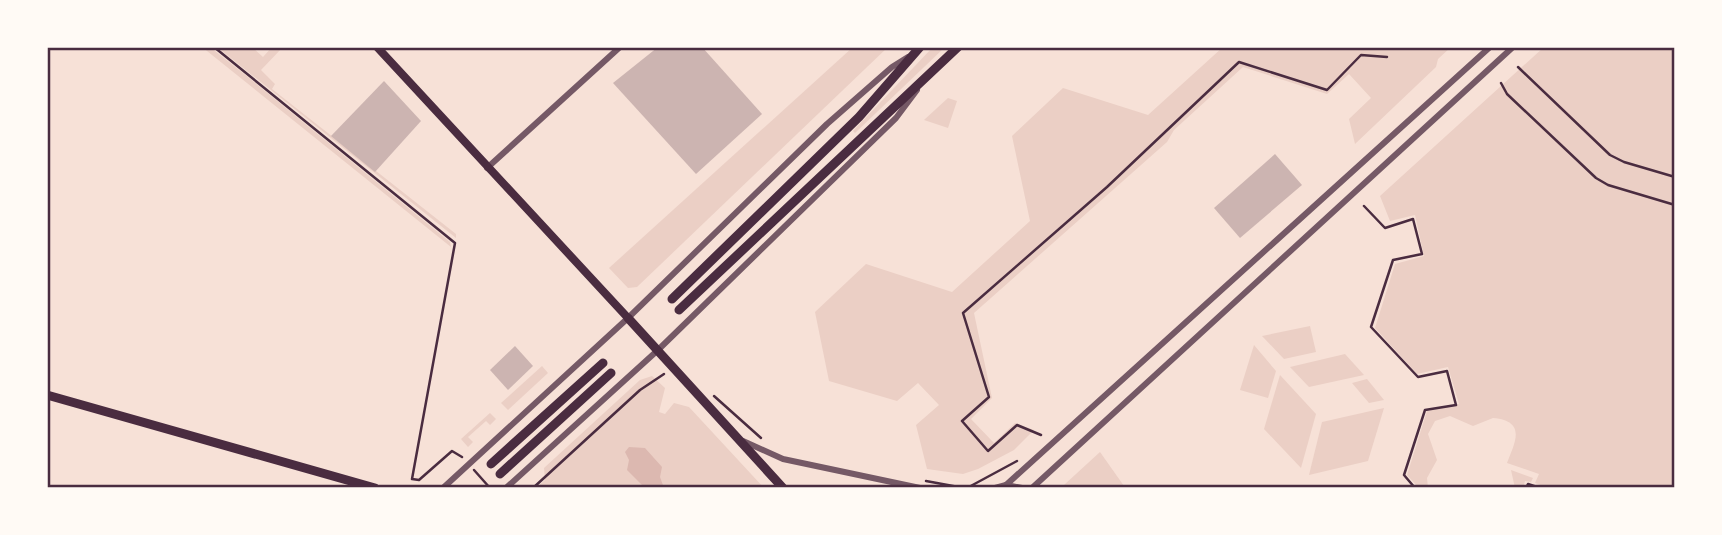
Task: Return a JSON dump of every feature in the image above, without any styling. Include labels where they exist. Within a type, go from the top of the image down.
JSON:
[{"type":"main road","points":[[377,47],[487,168],[673,364],[783,488]]},
{"type":"main road","points":[[672,299],[859,117],[920,47]]},
{"type":"main road","points":[[678,310],[958,47]]},
{"type":"main road","points":[[491,464],[603,363]]},
{"type":"main road","points":[[500,474],[611,373]]},
{"type":"main road","points":[[47,395],[375,488]]},
{"type":"street","points":[[487,168],[620,47]]},
{"type":"street","points":[[1006,485],[1490,47]]},
{"type":"street","points":[[1032,488],[1513,47]]},
{"type":"street","points":[[443,488],[628,318],[827,124],[892,67],[913,55]]},
{"type":"street","points":[[506,488],[658,350],[896,118],[927,77]]},
{"type":"street","points":[[739,440],[783,459],[920,488]]},
{"type":"street","points":[[338,477],[350,488]]},
{"type":"street","points":[[995,488],[1006,485],[1022,488]]},
{"type":"path","points":[[214,47],[455,243],[412,479]]},
{"type":"path","points":[[1041,435],[1017,425],[988,451],[962,421],[989,397],[963,313],[1107,187],[1239,62],[1327,90],[1362,55],[1387,57]]},
{"type":"path","points":[[1518,67],[1610,155],[1624,162],[1675,177]]},
{"type":"path","points":[[1501,83],[1507,94],[1597,178],[1608,185],[1675,205]]},
{"type":"path","points":[[1364,206],[1385,228],[1413,219],[1422,254],[1392,260],[1371,327],[1418,377],[1447,371],[1456,405],[1425,410],[1404,475],[1415,488]]},
{"type":"path","points":[[533,488],[640,390],[673,364]]},
{"type":"path","points":[[712,393],[765,441]]},
{"type":"path","points":[[918,479],[964,488]]},
{"type":"path","points":[[1526,488],[1528,484],[1540,488]]},
{"type":"shaded area","points":[[202,47],[210,47],[243,73],[450,242],[451,247]]},
{"type":"shaded area","points":[[217,47],[252,47],[263,57],[272,47],[283,47],[261,70],[275,84],[272,89],[456,234],[456,238]]},
{"type":"shaded area","points":[[853,47],[888,47],[637,287],[628,288],[609,268]]},
{"type":"shaded area","points":[[933,47],[945,47],[855,133],[853,131]]},
{"type":"shaded area","points":[[1223,47],[1451,47],[1438,59],[1436,67],[1355,144],[1349,119],[1371,98],[1349,74],[1327,94],[1243,67],[1174,130],[1167,142],[974,313],[992,398],[971,419],[994,443],[1015,423],[1034,430],[1014,450],[963,474],[927,469],[916,425],[939,405],[918,383],[897,401],[829,381],[815,312],[866,264],[952,292],[1030,221],[1012,136],[1063,88],[1148,115]]},
{"type":"shaded area","points":[[1544,47],[1675,47],[1675,488],[1549,488],[1535,483],[1539,474],[1507,463],[1515,441],[1515,429],[1504,420],[1493,418],[1473,426],[1450,416],[1435,421],[1428,434],[1437,460],[1427,478],[1428,488],[1419,488],[1407,475],[1427,411],[1459,404],[1448,367],[1417,374],[1375,328],[1395,264],[1424,256],[1415,215],[1390,221],[1380,196]]},
{"type":"shaded area","points":[[948,98],[957,101],[948,128],[924,120]]},
{"type":"shaded area","points":[[1310,326],[1316,352],[1284,359],[1262,336]]},
{"type":"shaded area","points":[[1254,345],[1276,371],[1268,398],[1240,390]]},
{"type":"shaded area","points":[[1345,354],[1364,375],[1309,387],[1290,367]]},
{"type":"shaded area","points":[[542,366],[548,373],[508,410],[501,403]]},
{"type":"shaded area","points":[[1280,375],[1316,414],[1301,468],[1264,429]]},
{"type":"shaded area","points":[[652,376],[665,388],[659,412],[665,414],[674,403],[689,407],[764,488],[536,488],[545,480],[544,468],[640,380]]},
{"type":"shaded area","points":[[1367,379],[1384,400],[1369,403],[1352,383]]},
{"type":"shaded area","points":[[1384,408],[1368,461],[1309,475],[1322,422]]},
{"type":"shaded area","points":[[490,413],[496,419],[490,425],[486,421],[468,437],[473,442],[468,447],[461,439]]},
{"type":"shaded area","points":[[629,447],[645,448],[662,467],[660,477],[664,488],[644,487],[627,470],[629,460],[625,452]]},
{"type":"shaded area","points":[[1100,452],[1124,486],[1129,488],[1066,488],[1064,485]]},
{"type":"shaded area","points":[[1511,470],[1533,478],[1531,482],[1525,481],[1523,488],[1515,488]]},
{"type":"building","points":[[658,47],[702,47],[762,114],[696,174],[613,83]]},
{"type":"building","points":[[384,81],[421,121],[375,172],[331,136]]},
{"type":"building","points":[[1275,154],[1302,185],[1240,238],[1214,208]]},
{"type":"building","points":[[515,346],[533,366],[508,390],[490,370]]}]
